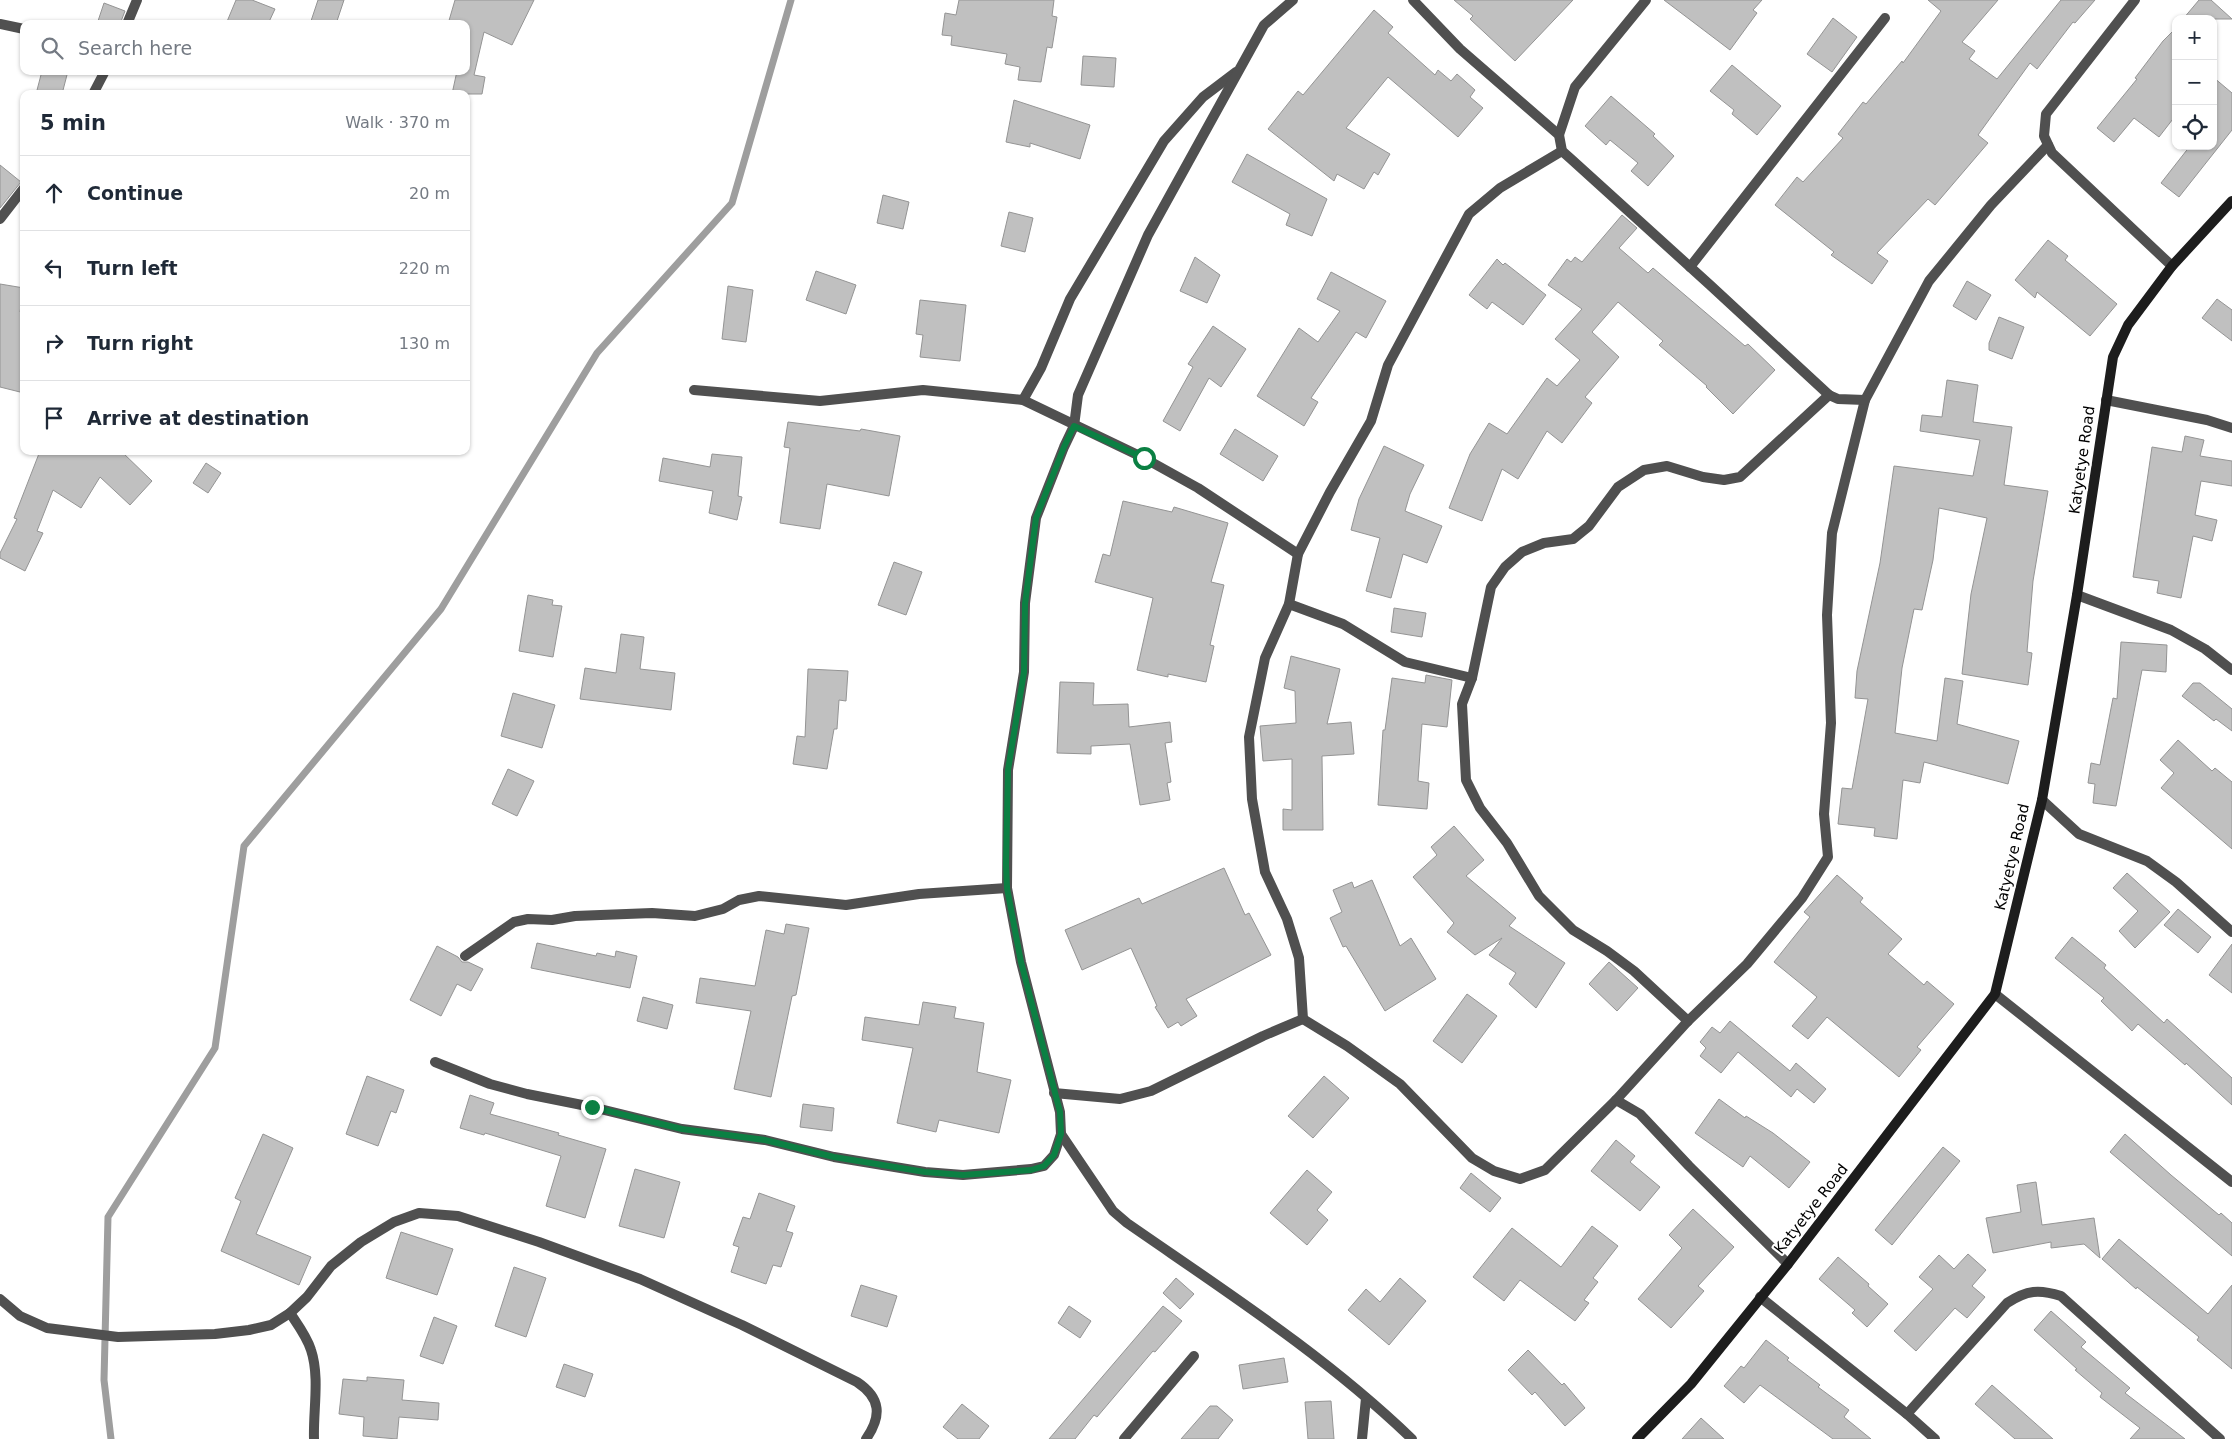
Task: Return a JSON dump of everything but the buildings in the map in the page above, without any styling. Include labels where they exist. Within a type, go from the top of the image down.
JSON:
[{"type":"street","points":[[129,20],[137,0]]},
{"type":"street","points":[[435,1062],[490,1084],[682,1129],[765,1140],[834,1157],[925,1172],[963,1175],[1031,1170],[1044,1166],[1054,1155],[1061,1134],[1060,1112],[1021,962],[1007,888],[1008,770],[1024,672],[1025,604],[1036,518],[1074,426],[1078,395],[1148,235],[1264,25],[1293,0]]},
{"type":"street","points":[[1413,0],[1460,49],[1559,135]]},
{"type":"street","points":[[1646,0],[1575,87],[1559,135],[1562,151],[1690,266],[1829,396],[1838,399],[1865,400]]},
{"type":"street","points":[[2135,0],[2046,114],[2044,136],[2052,153],[2172,266]]},
{"type":"street","points":[[1690,266],[1885,18]]},
{"type":"street","points":[[0,24],[20,27]]},
{"type":"street","points":[[1023,400],[1041,368],[1070,299],[1164,141],[1203,97],[1239,70]]},
{"type":"street","points":[[95,90],[103,75]]},
{"type":"street","points":[[1303,1019],[1347,1046],[1400,1084],[1472,1158],[1494,1172],[1520,1179],[1545,1170],[1616,1100],[1688,1021],[1747,964],[1802,898],[1828,857],[1824,814],[1831,723],[1827,615],[1832,533],[1865,400],[1929,281],[1991,205],[2048,145]]},
{"type":"street","points":[[1303,1019],[1299,958],[1287,919],[1265,872],[1252,799],[1249,737],[1265,658],[1289,604],[1298,554],[1330,492],[1371,421],[1388,365],[1469,214],[1500,188],[1562,151]]},
{"type":"street","points":[[0,219],[20,193]]},
{"type":"street","name":"Katyetye Road","points":[[1637,1439],[1690,1384],[1788,1264],[1995,994],[2042,800],[2078,596],[2113,357],[2128,325],[2172,266],[2232,201]]},
{"type":"street","points":[[694,390],[820,401],[923,390],[1023,400],[1144,458],[1198,488],[1298,554]]},
{"type":"street","points":[[1688,1021],[1634,971],[1607,951],[1573,930],[1539,896],[1507,843],[1480,808],[1466,780],[1462,704],[1472,678],[1491,587],[1505,567],[1522,552],[1544,543],[1573,539],[1589,526],[1618,487],[1644,470],[1667,466],[1703,477],[1724,480],[1740,477],[1829,396]]},
{"type":"street","points":[[2106,400],[2207,420],[2232,428]]},
{"type":"street","points":[[2078,596],[2171,630],[2205,649],[2232,670]]},
{"type":"street","points":[[1289,604],[1343,624],[1405,662],[1472,678]]},
{"type":"street","points":[[2042,800],[2079,834],[2147,861],[2176,882],[2232,932]]},
{"type":"street","points":[[466,956],[514,922],[528,919],[552,920],[575,916],[652,913],[695,916],[723,909],[739,900],[759,896],[846,905],[919,894],[1007,888]]},
{"type":"street","points":[[1995,994],[2232,1182]]},
{"type":"street","points":[[1054,1093],[1120,1099],[1151,1091],[1263,1036],[1303,1019]]},
{"type":"street","points":[[1616,1100],[1640,1114],[1689,1166],[1788,1264]]},
{"type":"street","points":[[1061,1134],[1113,1211],[1127,1223],[1304,1346],[1412,1439]]},
{"type":"street","points":[[0,1299],[20,1316],[47,1328],[118,1337],[206,1334],[248,1330],[271,1325],[290,1313],[307,1297],[332,1266],[361,1242],[394,1222],[419,1213],[458,1216],[538,1242],[640,1279],[742,1325],[858,1382],[868,1390],[874,1400],[876,1410],[876,1424],[866,1439]]},
{"type":"street","points":[[1907,1414],[2007,1303],[2021,1294],[2043,1290],[2062,1296],[2220,1439]]},
{"type":"street","points":[[1760,1297],[1907,1414],[1935,1439]]},
{"type":"street","points":[[290,1313],[302,1330],[311,1351],[315,1377],[314,1439]]},
{"type":"street","points":[[1124,1439],[1194,1356]]},
{"type":"street","points":[[1362,1439],[1366,1398]]},
{"type":"waterway","points":[[111,1439],[104,1380],[108,1217],[215,1048],[244,846],[441,609],[597,353],[732,203],[791,0]]},
{"type":"route","points":[[592,1107],[682,1129],[765,1140],[834,1157],[925,1172],[963,1175],[993,1171],[1031,1170],[1044,1166],[1054,1155],[1061,1134],[1060,1112],[1021,962],[1007,888],[1006,864],[1008,770],[1024,672],[1025,604],[1036,518],[1074,426],[1144,458]]}]
